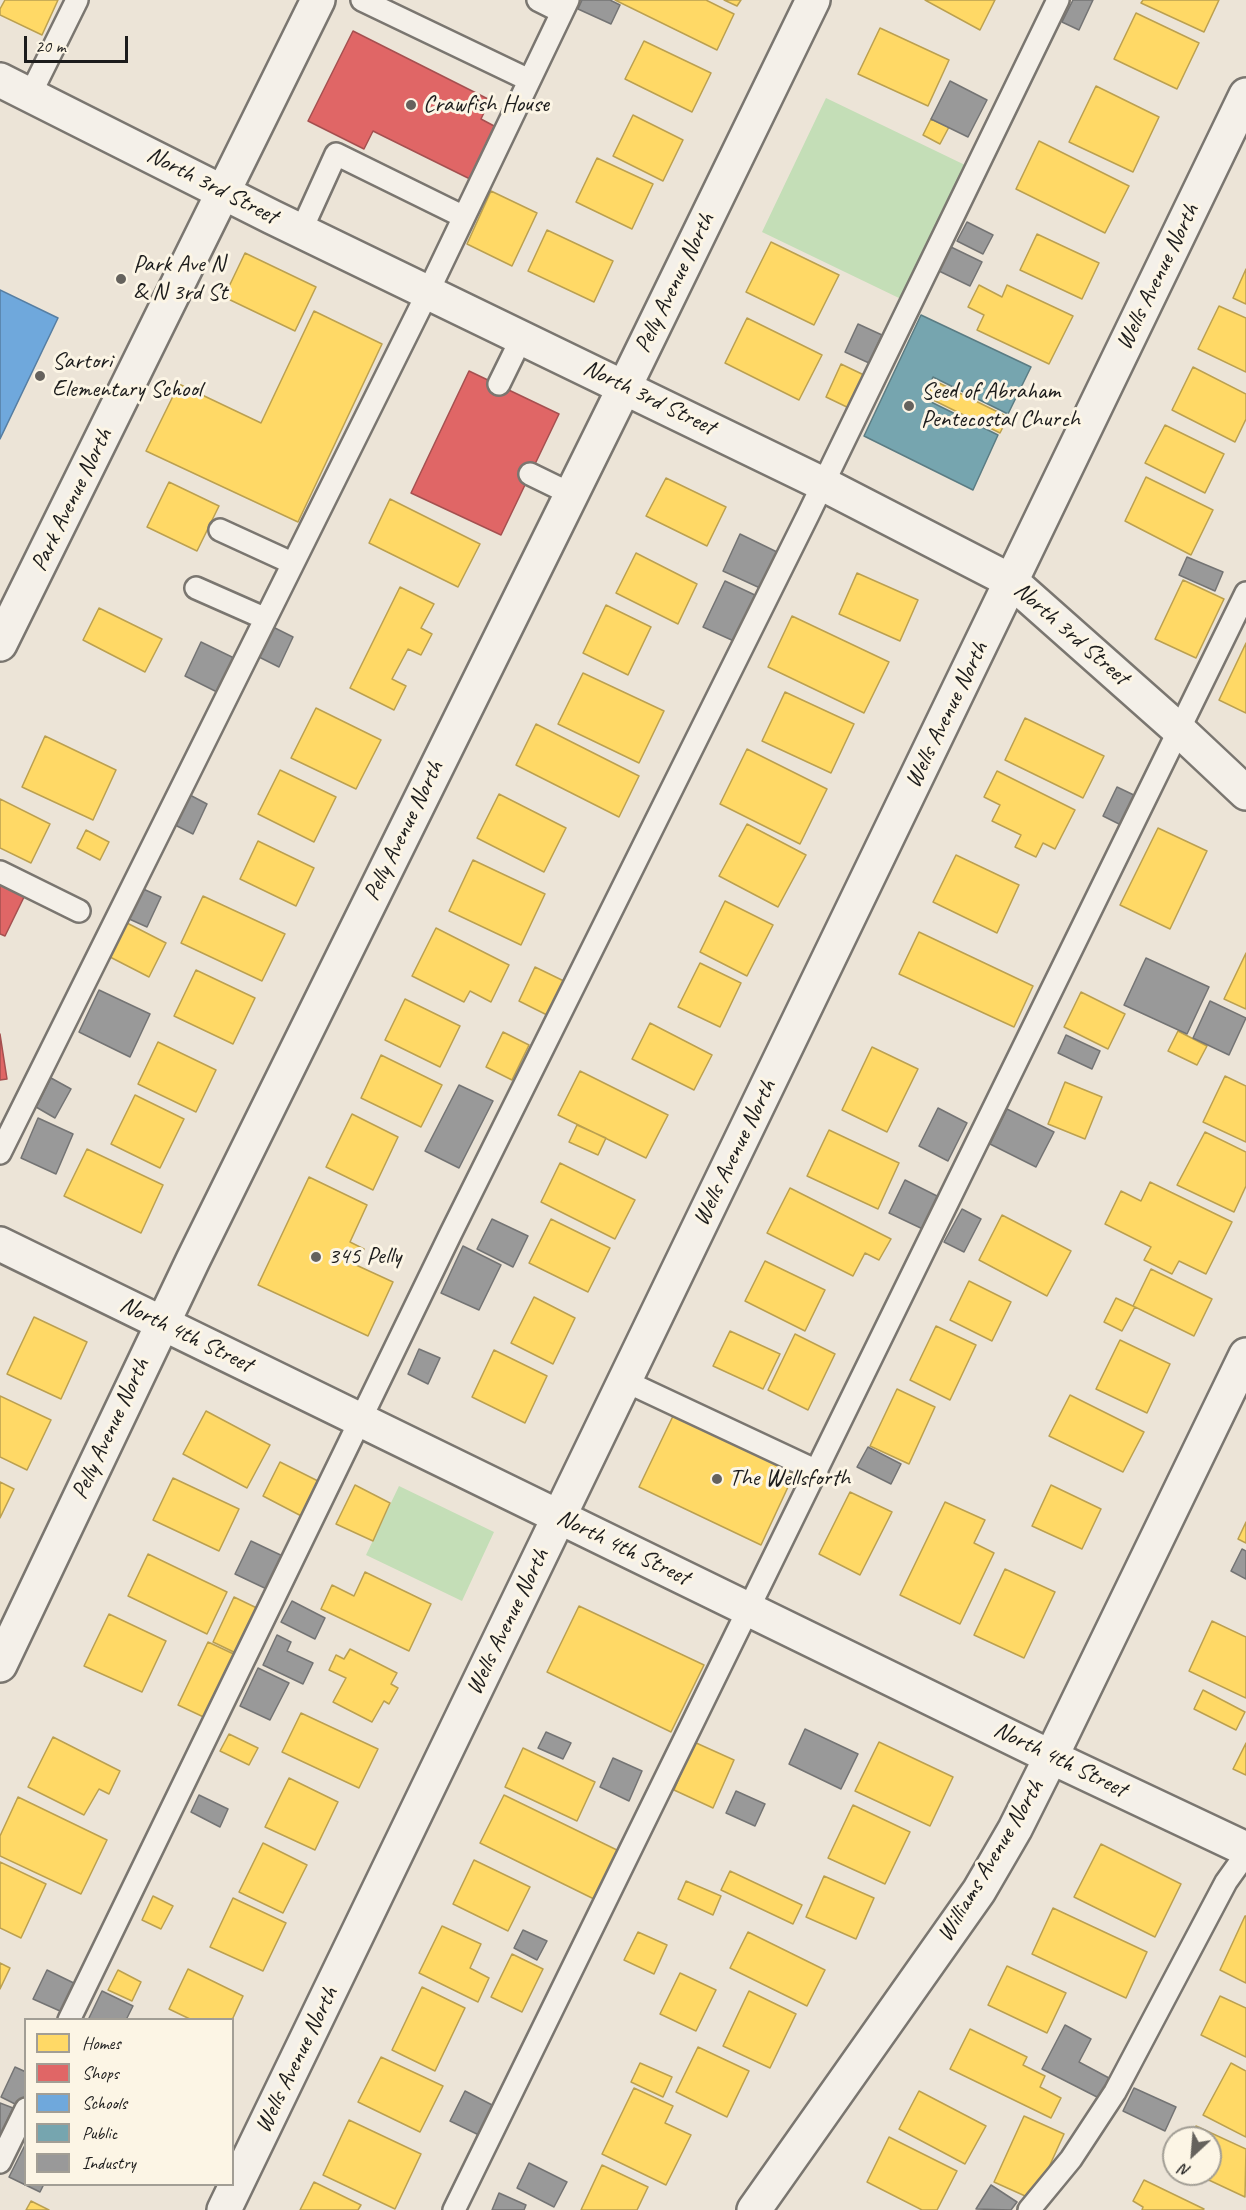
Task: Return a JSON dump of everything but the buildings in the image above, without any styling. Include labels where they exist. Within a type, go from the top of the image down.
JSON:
[{"type":"street","name":"Park Avenue North","points":[[0,644],[318,0]]},
{"type":"street","name":"Pelly Avenue North","points":[[0,1665],[162,1323],[813,0]]},
{"type":"street","name":"North 3rd Street","points":[[0,80],[301,231],[625,386],[823,484],[1011,581],[1179,730],[1246,793]]},
{"type":"street","name":"Wells Avenue North","points":[[224,2210],[1246,95]]},
{"type":"street","name":"North 4th Street","points":[[0,1244],[1051,1757],[1246,1849]]},
{"type":"street","name":"Williams Avenue North","points":[[754,2210],[979,1891],[1015,1829],[1246,1355]]},
{"type":"lane","points":[[30,95],[77,0]]},
{"type":"lane","points":[[362,0],[529,80]]},
{"type":"lane","points":[[0,1153],[428,292],[565,6],[538,0]]},
{"type":"lane","points":[[69,2018],[456,1223],[823,484],[1058,0]]},
{"type":"lane","points":[[301,231],[336,154],[464,217]]},
{"type":"lane","points":[[499,384],[522,337]]},
{"type":"lane","points":[[530,474],[571,494]]},
{"type":"lane","points":[[220,530],[292,563]]},
{"type":"lane","points":[[196,588],[264,618]]},
{"type":"lane","points":[[454,2210],[1246,593]]},
{"type":"lane","points":[[0,872],[79,911]]},
{"type":"lane","points":[[625,1381],[817,1471]]},
{"type":"lane","points":[[1029,2210],[1071,2159],[1115,2092],[1226,1882],[1246,1854]]},
{"type":"lane","points":[[0,2162],[24,2113]]},
{"type":"green space","points":[[826,98],[965,165],[901,299],[762,232]]},
{"type":"green space","points":[[399,1486],[494,1532],[462,1601],[366,1555]]},
{"type":"place","name":"Crawfish House","points":[[411,105]]},
{"type":"place","name":"Park Ave N & N 3rd St","points":[[121,279]]},
{"type":"place","name":"Sartori Elementary School","points":[[40,376]]},
{"type":"place","name":"Seed of Abraham Pentecostal Church","points":[[909,406]]},
{"type":"place","name":"345 Pelly","points":[[316,1257]]},
{"type":"place","name":"The Wellsforth","points":[[717,1479]]}]
